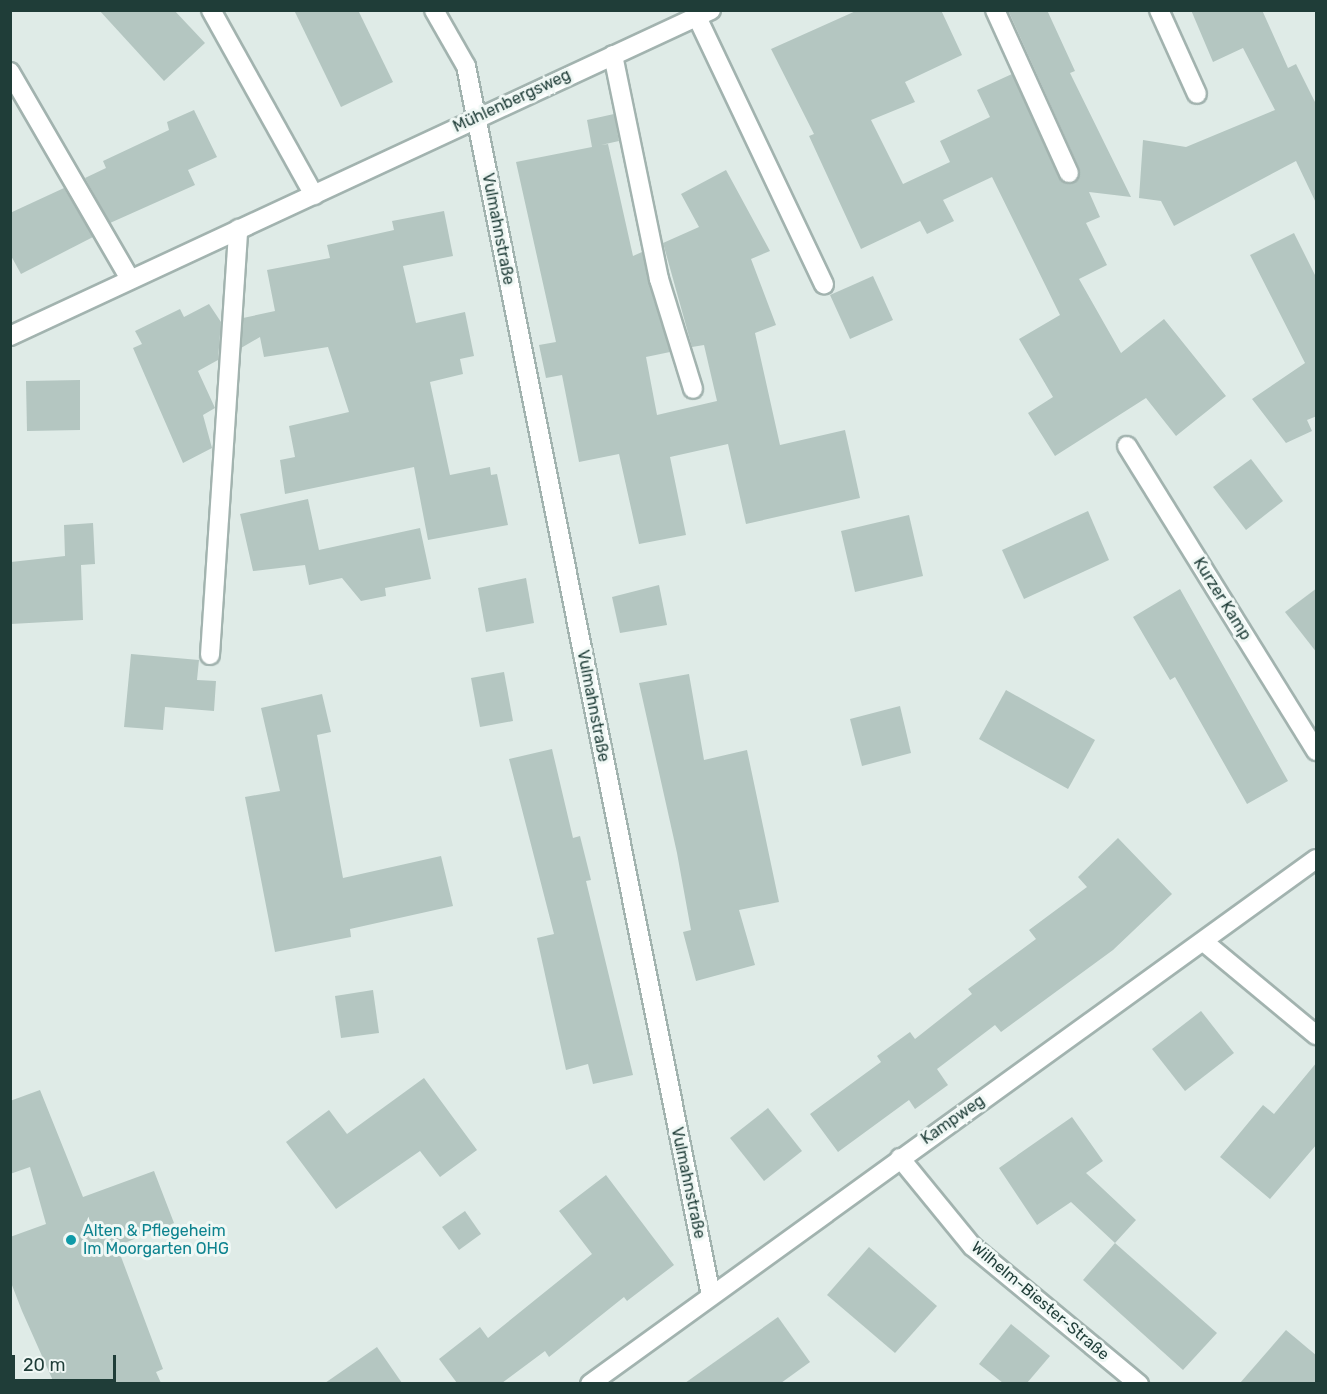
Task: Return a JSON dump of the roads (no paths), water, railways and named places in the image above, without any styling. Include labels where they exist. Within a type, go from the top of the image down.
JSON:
[{"type":"street","points":[[211,10],[314,195]]},
{"type":"street","name":"Vulmahnstraße","points":[[434,10],[466,66],[711,1295]]},
{"type":"street","points":[[995,10],[1069,173]]},
{"type":"street","points":[[1159,10],[1197,94]]},
{"type":"street","points":[[704,14],[824,284]]},
{"type":"street","name":"Mühlenbergsweg","points":[[10,336],[476,117],[704,14]]},
{"type":"street","points":[[613,55],[659,279],[693,389]]},
{"type":"street","points":[[10,72],[130,279]]},
{"type":"street","points":[[210,655],[238,229]]},
{"type":"street","name":"Kurzer Kamp","points":[[1127,446],[1317,752]]},
{"type":"street","name":"Kampweg","points":[[591,1383],[1317,859]]},
{"type":"street","points":[[1204,942],[1317,1035]]},
{"type":"street","name":"Wilhelm-Biester-Straße","points":[[900,1158],[972,1246],[1139,1383]]},
{"type":"place","name":"Alten & Pflegeheim Im Moorgarten OHG","points":[[71,1240]]}]
